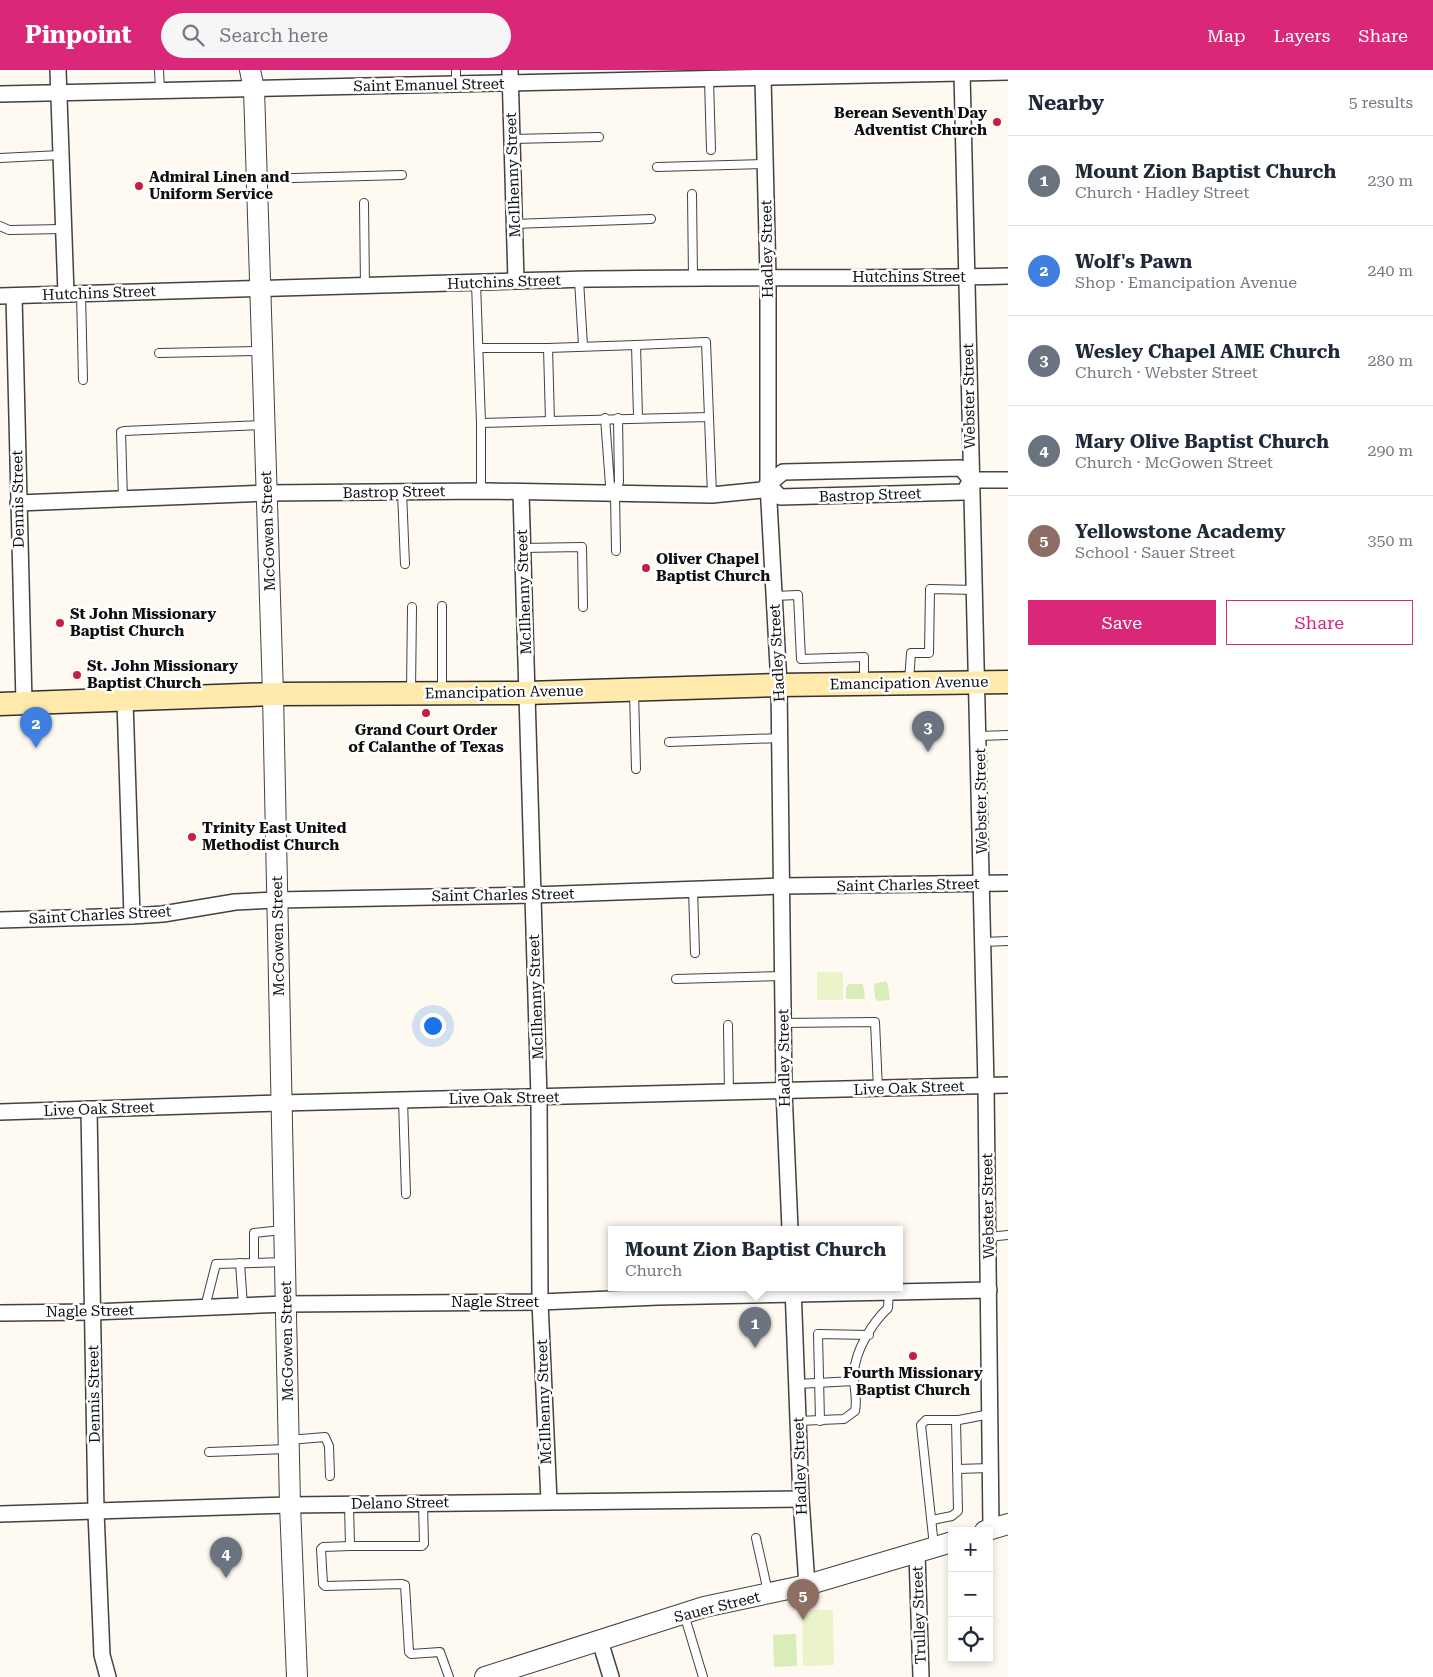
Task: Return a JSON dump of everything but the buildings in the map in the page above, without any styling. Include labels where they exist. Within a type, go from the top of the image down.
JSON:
[{"type":"main road","name":"Emancipation Avenue","points":[[0,704],[273,694],[527,693],[779,685],[1008,682]]},
{"type":"street","points":[[58,70],[63,229],[73,293]]},
{"type":"street","name":"Saint Emanuel Street","points":[[0,94],[160,90],[253,76],[709,80],[1008,72]]},
{"type":"street","name":"Webster Street","points":[[962,73],[984,942],[990,1468],[994,1528]]},
{"type":"street","name":"McGowen Street","points":[[253,76],[264,351],[290,1505],[297,1677]]},
{"type":"street","name":"McIlhenny Street","points":[[510,77],[516,281]]},
{"type":"street","name":"Hadley Street","points":[[763,78],[768,276],[768,484],[779,685],[784,1091],[790,1226]]},
{"type":"street","name":"Hutchins Street","points":[[7,296],[365,287],[516,281],[768,276],[1008,276]]},
{"type":"street","name":"Dennis Street","points":[[7,296],[18,503],[24,703]]},
{"type":"street","name":"Bastrop Street","points":[[18,503],[266,493],[481,491],[712,496],[762,490],[768,484],[783,472],[961,468],[971,480],[964,492],[780,497],[768,484]]},
{"type":"street","points":[[971,480],[1008,480]]},
{"type":"street","name":"McIlhenny Street","points":[[520,493],[540,1098],[540,1302],[549,1501]]},
{"type":"street","points":[[125,700],[132,916]]},
{"type":"street","name":"Saint Charles Street","points":[[0,920],[164,914],[222,903],[277,900],[533,895],[782,886],[1008,883]]},
{"type":"street","name":"Live Oak Street","points":[[0,1112],[1008,1085]]},
{"type":"street","name":"Dennis Street","points":[[89,1109],[96,1512],[102,1655],[108,1677]]},
{"type":"street","name":"Nagle Street","points":[[841,1291],[989,1290]]},
{"type":"street","name":"Nagle Street","points":[[0,1313],[93,1312],[286,1304],[540,1302],[772,1291]]},
{"type":"street","name":"Hadley Street","points":[[793,1291],[801,1499],[807,1585]]},
{"type":"street","name":"Delano Street","points":[[0,1514],[290,1505],[801,1499]]},
{"type":"street","name":"Sauer Street","points":[[484,1677],[704,1607],[807,1585],[934,1548]]},
{"type":"street","name":"Trulley Street","points":[[921,1677],[934,1548]]},
{"type":"street","points":[[600,1641],[611,1677]]},
{"type":"lane","points":[[159,70],[160,90]]},
{"type":"lane","points":[[709,80],[711,150]]},
{"type":"lane","points":[[512,139],[599,137]]},
{"type":"lane","points":[[0,158],[60,155]]},
{"type":"lane","points":[[657,167],[765,164]]},
{"type":"lane","points":[[258,179],[402,175]]},
{"type":"lane","points":[[692,194],[693,278]]},
{"type":"lane","points":[[364,203],[365,287]]},
{"type":"lane","points":[[514,224],[651,219]]},
{"type":"lane","points":[[0,226],[9,230],[63,229]]},
{"type":"lane","points":[[579,280],[583,346]]},
{"type":"lane","points":[[476,283],[480,348],[481,491]]},
{"type":"lane","points":[[73,293],[83,380]]},
{"type":"lane","points":[[480,348],[548,348],[706,342],[712,496]]},
{"type":"lane","points":[[636,344],[638,417]]},
{"type":"lane","points":[[548,348],[550,421]]},
{"type":"lane","points":[[159,353],[264,351]]},
{"type":"lane","points":[[481,424],[606,418],[709,416]]},
{"type":"lane","points":[[606,418],[610,485],[615,494]]},
{"type":"lane","points":[[616,552],[615,494],[619,482],[618,418]]},
{"type":"lane","points":[[123,499],[121,432],[265,425]]},
{"type":"lane","points":[[402,492],[405,564]]},
{"type":"lane","points":[[522,548],[582,547],[583,607]]},
{"type":"lane","points":[[909,684],[911,653],[929,653],[930,589],[976,590]]},
{"type":"lane","points":[[774,596],[798,595],[800,659],[864,657],[864,684]]},
{"type":"lane","points":[[442,606],[442,693]]},
{"type":"lane","points":[[411,694],[412,607]]},
{"type":"lane","points":[[634,690],[636,769]]},
{"type":"lane","points":[[979,736],[1008,735]]},
{"type":"lane","points":[[669,742],[780,738]]},
{"type":"lane","points":[[693,890],[695,953]]},
{"type":"lane","points":[[984,942],[1008,941]]},
{"type":"lane","points":[[676,979],[783,976]]},
{"type":"lane","points":[[783,1023],[875,1022],[878,1089]]},
{"type":"lane","points":[[728,1025],[729,1093]]},
{"type":"lane","points":[[403,1100],[406,1194]]},
{"type":"lane","points":[[254,1263],[254,1233],[284,1230]]},
{"type":"lane","points":[[988,1237],[1008,1235]]},
{"type":"lane","points":[[205,1307],[216,1264],[285,1262]]},
{"type":"lane","points":[[240,1263],[243,1306]]},
{"type":"lane","points":[[798,1421],[844,1419],[855,1411],[857,1404],[854,1381],[856,1362],[878,1317],[888,1308],[889,1292]]},
{"type":"lane","points":[[820,1421],[818,1334],[869,1335]]},
{"type":"lane","points":[[797,1384],[854,1381]]},
{"type":"lane","points":[[934,1548],[921,1425],[926,1420],[956,1420],[990,1414]]},
{"type":"lane","points":[[932,1520],[952,1516],[958,1511],[956,1420]]},
{"type":"lane","points":[[209,1452],[289,1445],[326,1436],[329,1446],[330,1476]]},
{"type":"lane","points":[[957,1469],[990,1468]]},
{"type":"lane","points":[[424,1503],[424,1544],[422,1546],[323,1547],[321,1549],[322,1584],[325,1586],[402,1584],[405,1586],[409,1652],[411,1654],[440,1652],[449,1677]]},
{"type":"lane","points":[[349,1504],[350,1546]]},
{"type":"lane","points":[[756,1538],[768,1594]]},
{"type":"lane","points":[[684,1614],[703,1677]]},
{"type":"green space","points":[[817,972],[843,972],[843,1000],[817,1000]]},
{"type":"green space","points":[[886,981],[890,1000],[878,1001],[875,998],[874,984]]},
{"type":"green space","points":[[849,984],[863,984],[865,999],[846,999],[846,987]]},
{"type":"green space","points":[[802,1610],[833,1610],[834,1665],[803,1666]]},
{"type":"green space","points":[[796,1634],[797,1666],[774,1667],[773,1635]]},
{"type":"place","name":"Berean Seventh Day Adventist Church","points":[[997,122]]},
{"type":"place","name":"Admiral Linen and Uniform Service","points":[[139,186]]},
{"type":"place","name":"Oliver Chapel Baptist Church","points":[[646,568]]},
{"type":"place","name":"St John Missionary Baptist Church","points":[[60,623]]},
{"type":"place","name":"St. John Missionary Baptist Church","points":[[77,675]]},
{"type":"place","name":"Grand Court Order of Calanthe of Texas","points":[[426,713]]},
{"type":"place","name":"Wolf's Pawn","points":[[36,748]]},
{"type":"place","name":"Wesley Chapel AME Church","points":[[928,752]]},
{"type":"place","name":"Trinity East United Methodist Church","points":[[192,837]]},
{"type":"place","name":"Mount Zion Baptist Church","points":[[755,1348]]},
{"type":"place","name":"Fourth Missionary Baptist Church","points":[[913,1356]]},
{"type":"place","name":"Mary Olive Baptist Church","points":[[226,1578]]},
{"type":"place","name":"Yellowstone Academy","points":[[803,1620]]}]
